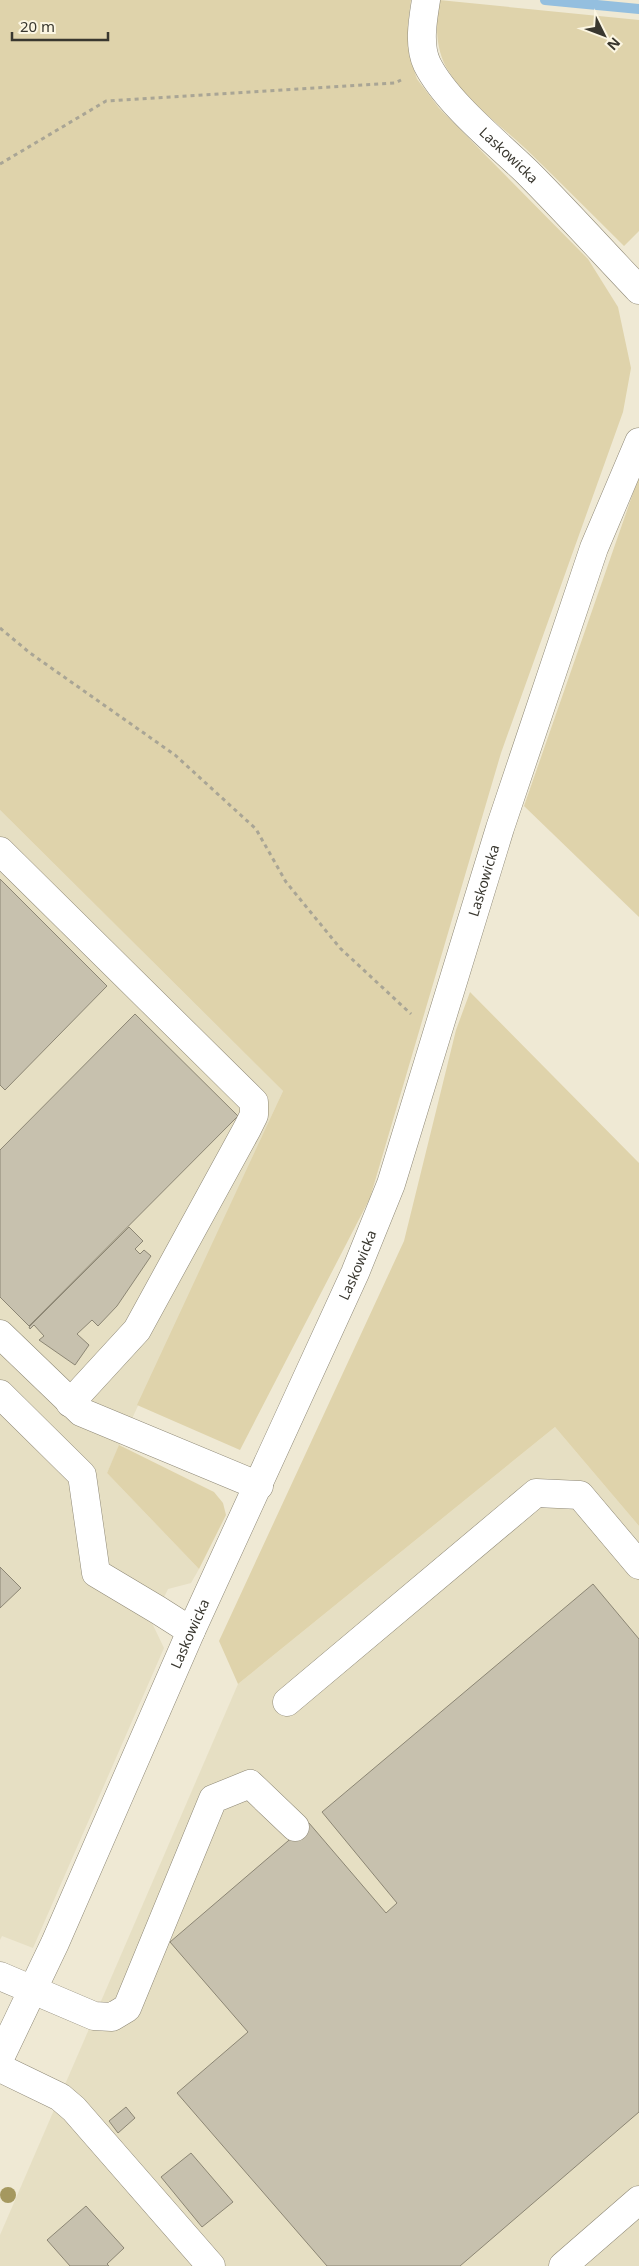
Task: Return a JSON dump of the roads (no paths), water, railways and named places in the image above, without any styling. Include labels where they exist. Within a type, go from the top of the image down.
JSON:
[{"type":"street","name":"Laskowicka","points":[[426,0],[422,27],[423,52],[427,63],[448,94],[549,194],[639,290]]},
{"type":"street","name":"Laskowicka","points":[[0,2058],[32,1991],[191,1631],[355,1273],[391,1184],[437,1039],[500,828],[594,548],[639,442]]},
{"type":"street","points":[[0,851],[254,1102],[254,1115],[247,1130],[137,1330],[70,1403]]},
{"type":"street","points":[[0,1334],[81,1412],[125,1432],[259,1486]]},
{"type":"street","points":[[0,1394],[82,1475],[96,1573],[191,1631]]},
{"type":"street","points":[[288,1702],[536,1493],[580,1495],[639,1565]]},
{"type":"street","points":[[0,1976],[94,2016],[112,2017],[127,2008],[213,1799],[250,1784],[295,1827]]},
{"type":"street","points":[[0,2068],[60,2097],[74,2109],[211,2266]]},
{"type":"street","points":[[563,2266],[639,2200]]},
{"type":"waterway","points":[[545,0],[639,9]]}]
